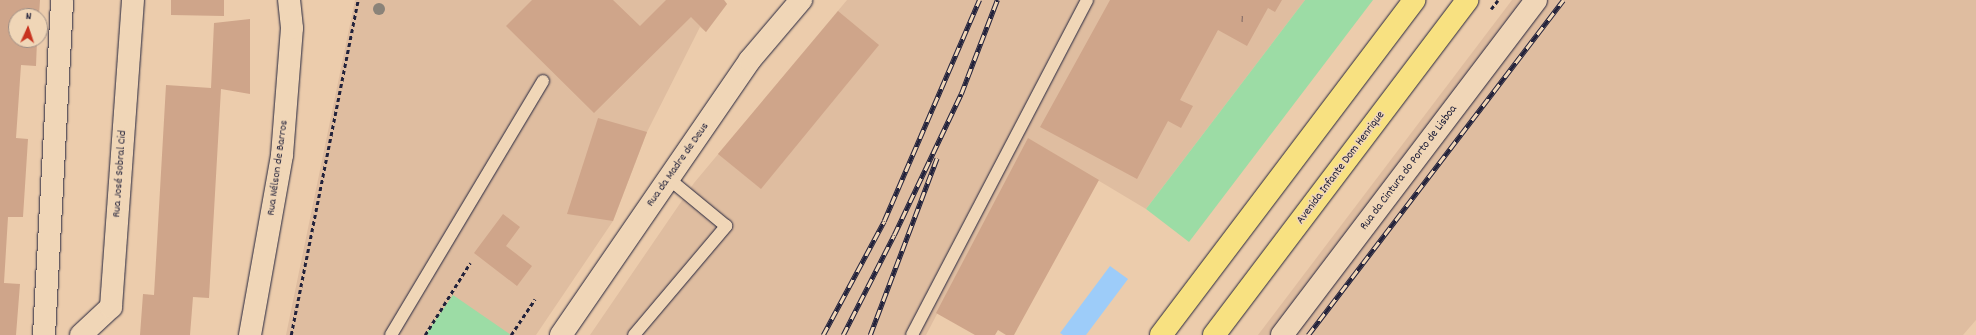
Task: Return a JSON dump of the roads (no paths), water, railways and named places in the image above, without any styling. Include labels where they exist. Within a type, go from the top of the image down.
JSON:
[{"type":"main road","points":[[1161,335],[1414,0]]},
{"type":"main road","name":"Avenida Infante Dom Henrique","points":[[1214,335],[1467,0]]},
{"type":"street","points":[[44,335],[62,0]]},
{"type":"street","name":"Rua José Sobral Cid","points":[[81,335],[111,307],[132,0]]},
{"type":"street","name":"Rua Nélson de Barros","points":[[250,335],[282,155],[292,28],[289,0]]},
{"type":"street","name":"Rua da Madre de Deus","points":[[561,335],[750,60],[801,0]]},
{"type":"street","name":"Rua da Cintura do Porto de Lisboa","points":[[1282,335],[1536,0]]},
{"type":"lane","points":[[912,335],[1087,0]]},
{"type":"lane","points":[[391,335],[544,81]]},
{"type":"lane","points":[[634,335],[726,226],[669,179]]},
{"type":"water","points":[[1110,266],[1128,279],[1086,335],[1063,335],[1060,333]]},
{"type":"railway","points":[[823,335],[884,221],[979,0]]},
{"type":"railway","points":[[843,335],[894,235],[961,94],[997,0]]},
{"type":"railway","points":[[1308,335],[1563,0]]},
{"type":"railway","points":[[870,335],[937,158]]}]
